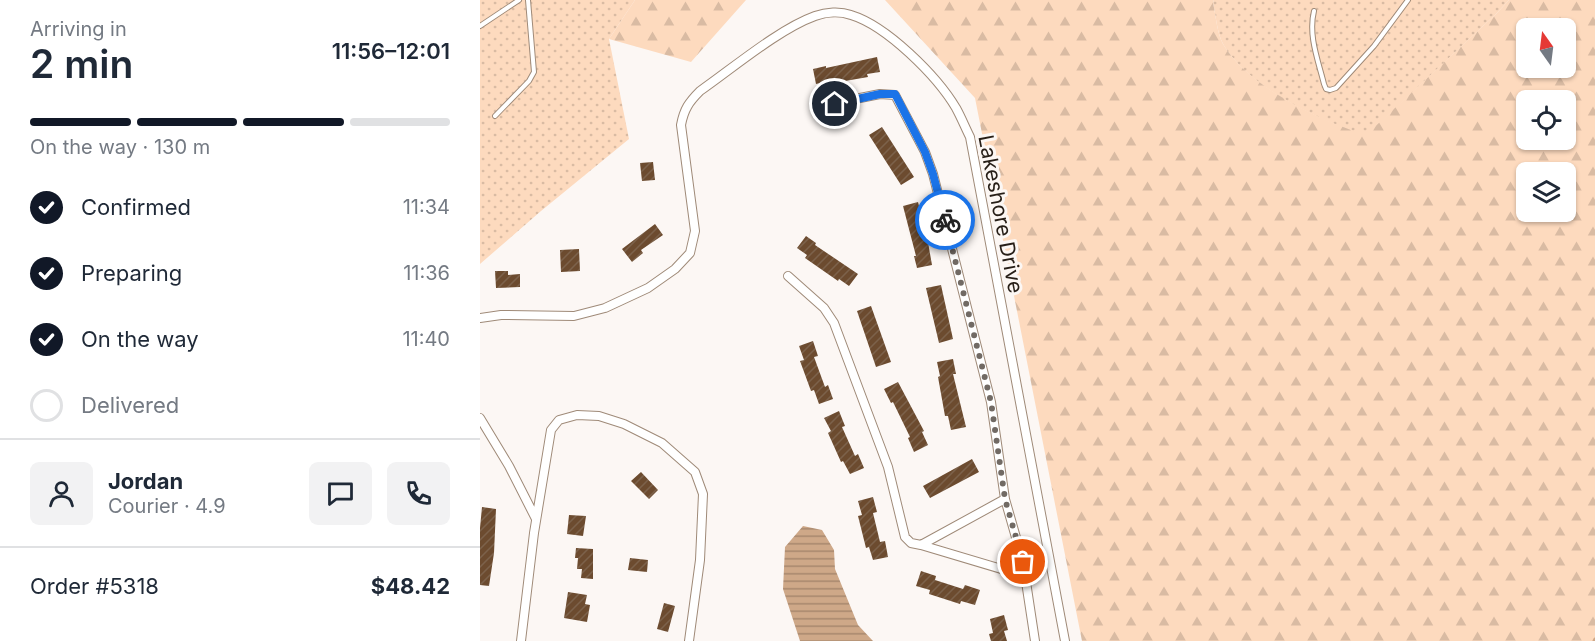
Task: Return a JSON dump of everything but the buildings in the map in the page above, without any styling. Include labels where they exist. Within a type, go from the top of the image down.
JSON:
[{"type":"street","name":"Lakeshore Drive","points":[[480,318],[501,315],[574,316],[605,308],[648,288],[675,269],[690,253],[695,231],[681,125],[688,102],[700,91],[787,30],[815,16],[832,12],[851,15],[872,24],[913,56],[956,107],[970,137],[1065,641]]},
{"type":"street","points":[[835,104],[880,94],[895,94],[925,152],[933,174],[991,402],[1005,499],[1023,562],[1035,641]]},
{"type":"street","points":[[788,276],[824,308],[834,323],[888,466],[905,537],[911,543],[1025,576]]},
{"type":"street","points":[[521,641],[536,519],[551,430],[559,420],[577,415],[599,416],[624,424],[662,443],[695,472],[703,494],[700,560],[689,641]]},
{"type":"street","points":[[480,418],[509,466],[536,519]]},
{"type":"street","points":[[921,545],[1005,499]]},
{"type":"lane","points":[[480,26],[519,0]]},
{"type":"lane","points":[[495,116],[529,81],[534,72],[528,0]]},
{"type":"lane","points":[[1314,11],[1312,29],[1314,45],[1323,84],[1326,89],[1330,90],[1336,88],[1374,46],[1408,0]]},
{"type":"green space","points":[[480,0],[635,0],[609,39],[629,139],[480,264]]},
{"type":"green space","points":[[635,0],[746,0],[691,62],[609,39]]},
{"type":"green space","points":[[885,0],[1214,0],[1219,35],[1223,44],[1249,74],[1267,88],[1307,111],[1366,135],[1509,0],[1595,0],[1595,641],[1082,641],[975,98]]},
{"type":"green space","points":[[1214,0],[1509,0],[1366,136],[1307,112],[1267,88],[1249,74],[1234,60],[1223,44],[1219,35]]},
{"type":"shaded area","points":[[803,526],[822,530],[834,550],[835,569],[858,625],[873,641],[800,641],[783,589],[785,547]]},
{"type":"way so far","points":[[945,220],[991,402],[1005,499],[1023,562]]},
{"type":"route","points":[[835,104],[880,94],[895,94],[925,152],[945,220]]}]
